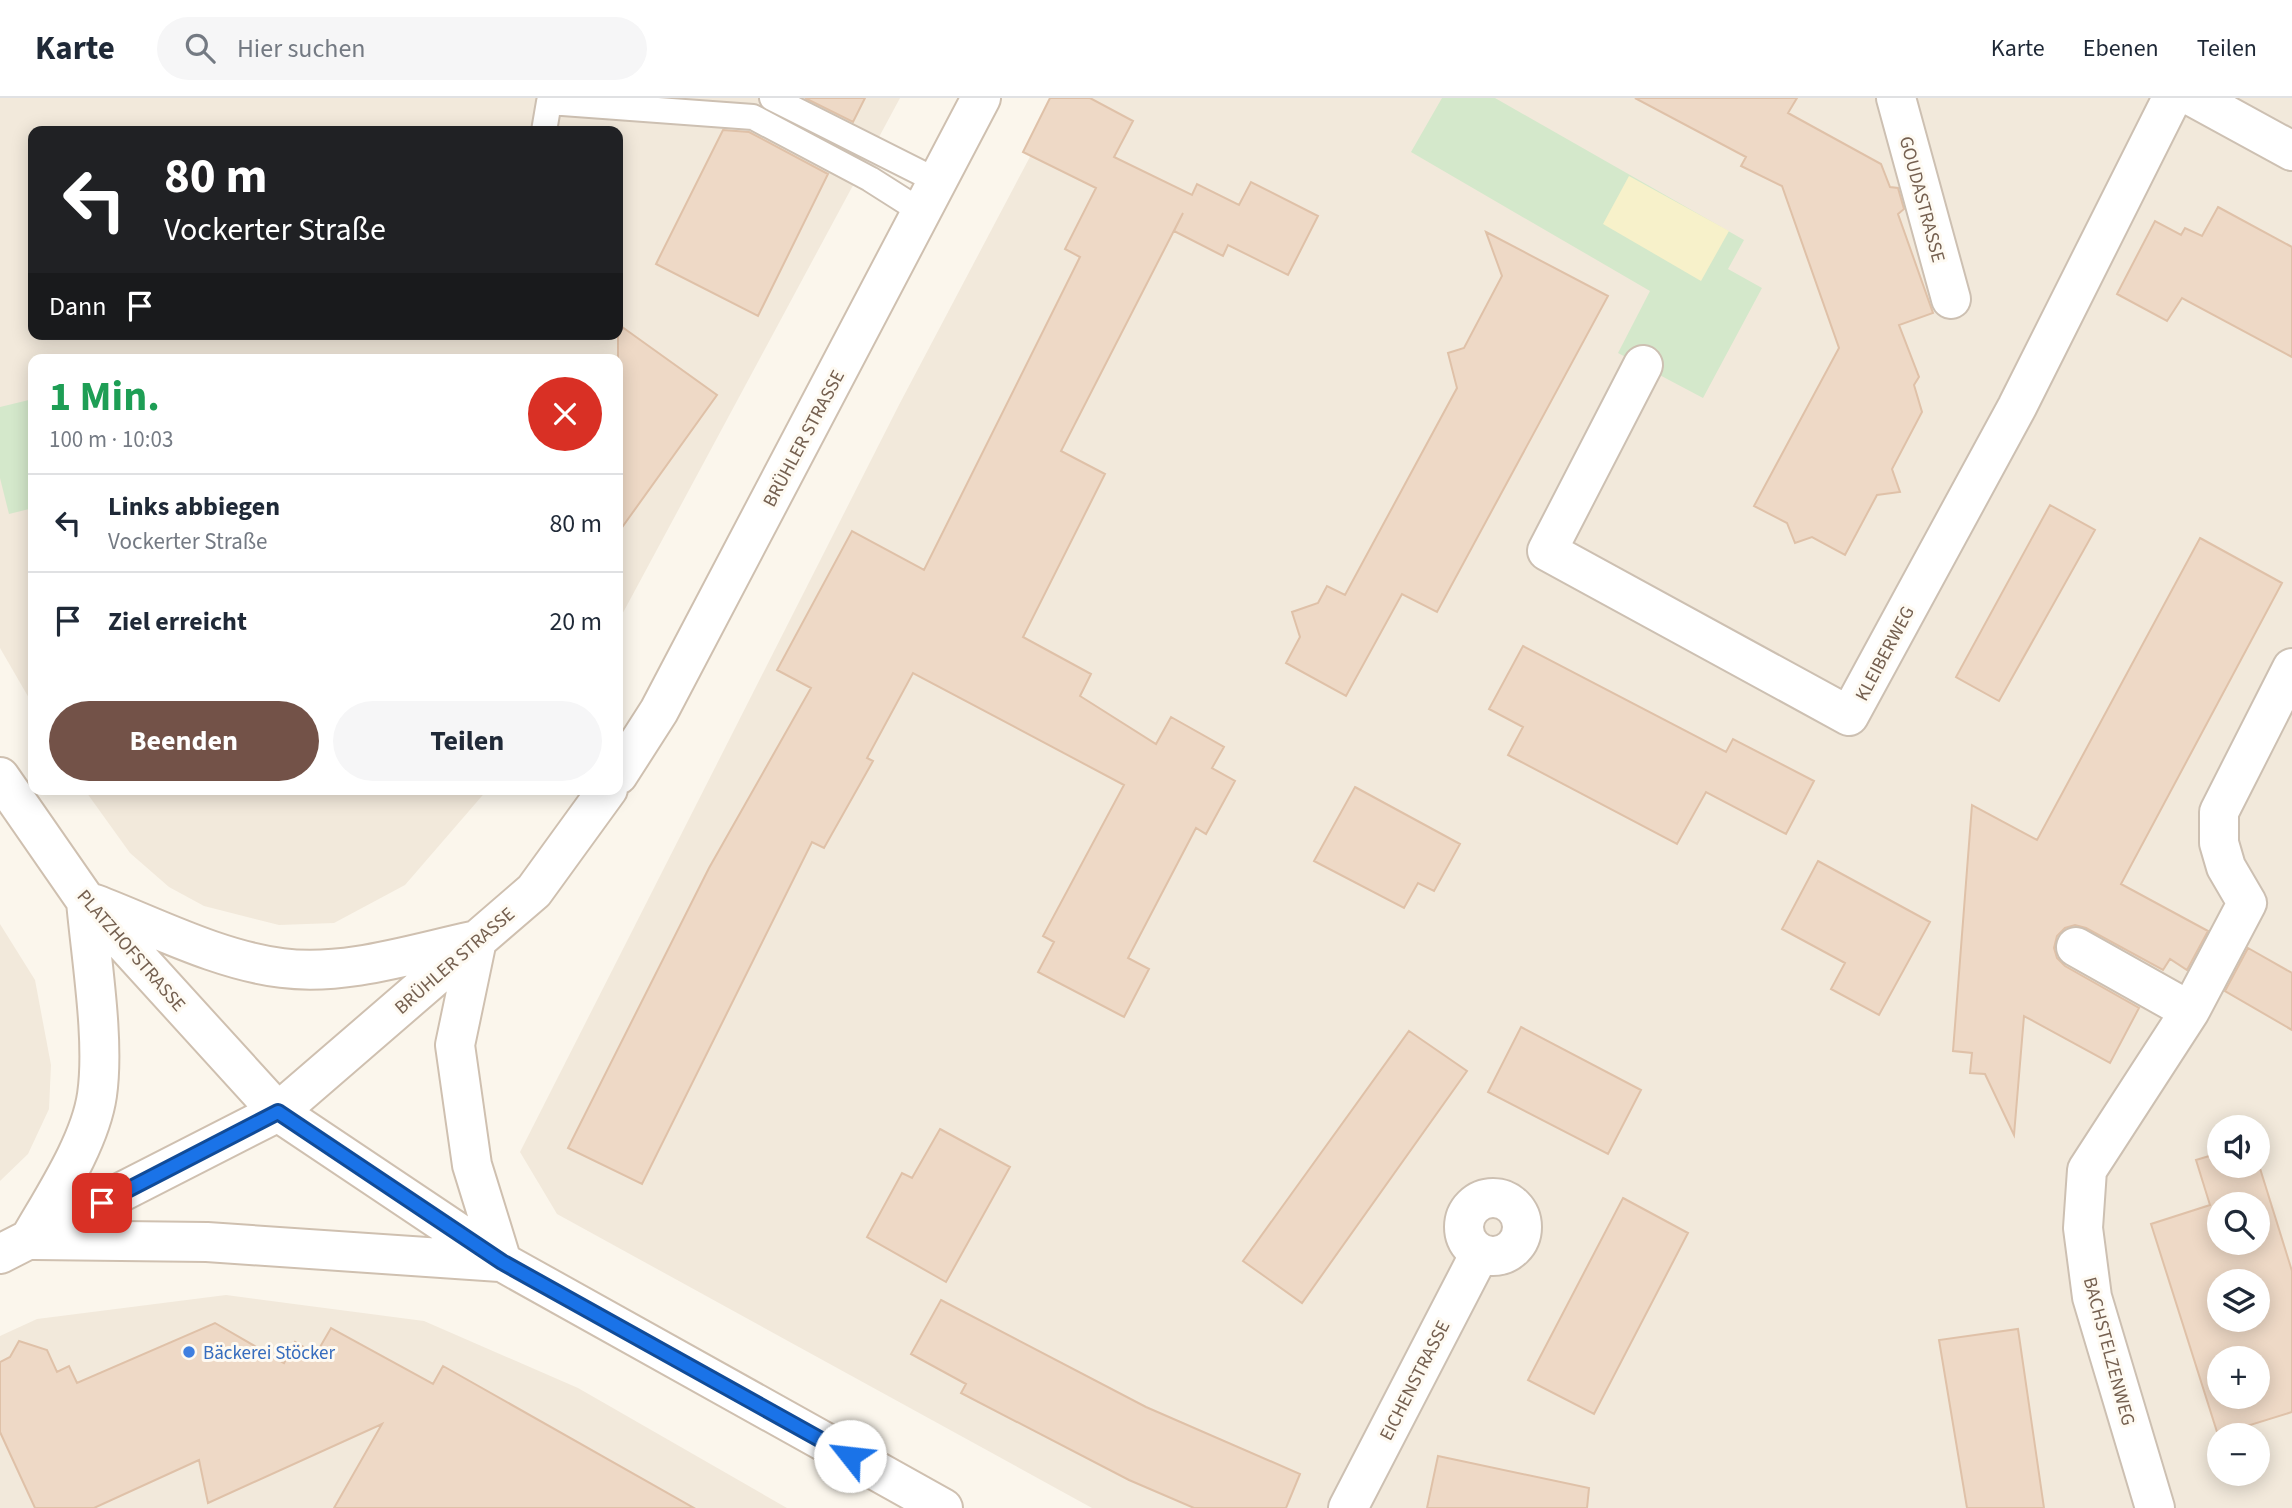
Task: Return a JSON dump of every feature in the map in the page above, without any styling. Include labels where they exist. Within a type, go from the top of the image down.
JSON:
[{"type":"main road","name":"BRÜHLER STRASSE","points":[[623,767],[659,711],[981,98]]},
{"type":"main road","name":"GOUDASTRASSE","points":[[1896,98],[1951,299]]},
{"type":"main road","name":"KLEIBERWEG","points":[[1643,365],[1546,551],[1849,716],[2017,407],[2172,98]]},
{"type":"main road","points":[[2194,98],[2292,151]]},
{"type":"main road","name":"BACHSTELZENWEG","points":[[2155,1508],[2092,1297],[2083,1228],[2087,1170],[2190,1011],[2247,903],[2227,867],[2219,843],[2219,812],[2292,668]]},
{"type":"main road","name":"PLATZHOFSTRASSE","points":[[0,777],[86,901],[278,1112]]},
{"type":"main road","name":"BRÜHLER STRASSE","points":[[14,1247],[278,1112],[534,891],[604,795]]},
{"type":"main road","points":[[14,1247],[75,1158],[97,1095],[97,1030],[86,901],[226,955],[283,968],[348,967],[477,940],[455,1045],[472,1165],[502,1262]]},
{"type":"main road","points":[[2077,947],[2190,1011]]},
{"type":"main road","points":[[278,1112],[502,1262],[943,1508]]},
{"type":"main road","points":[[14,1247],[207,1242],[502,1262]]},
{"type":"main road","name":"EICHENSTRASSE","points":[[1348,1508],[1480,1253]]},
{"type":"lane","points":[[772,98],[929,197]]},
{"type":"lane","points":[[545,126],[549,102],[753,117],[870,179],[929,197]]},
{"type":"shaded area","points":[[0,98],[900,98],[623,613],[623,354],[28,354],[28,696],[0,648]]},
{"type":"shaded area","points":[[1061,98],[2292,98],[2292,1508],[1092,1508],[557,1214],[520,1152],[900,403]]},
{"type":"shaded area","points":[[88,795],[483,795],[405,885],[334,923],[279,925],[204,906],[169,887],[130,853]]},
{"type":"shaded area","points":[[0,924],[35,980],[51,1065],[49,1109],[28,1154],[0,1181]]},
{"type":"shaded area","points":[[226,1295],[424,1321],[578,1388],[787,1508],[0,1508],[0,1336],[37,1319]]},
{"type":"green space","points":[[1442,98],[1495,98],[1744,240],[1728,269],[1762,288],[1703,398],[1618,353],[1650,291],[1411,152]]},
{"type":"green space","points":[[28,400],[28,509],[9,514],[0,478],[0,407]]},
{"type":"sand","points":[[1629,176],[1729,231],[1701,281],[1603,224]]},
{"type":"building","points":[[805,98],[865,98],[853,122]]},
{"type":"building","points":[[1050,98],[1090,98],[1133,121],[1114,157],[1192,195],[1197,184],[1239,205],[1251,182],[1318,216],[1288,275],[1228,245],[1223,256],[1174,231],[1183,213],[1061,451],[1105,474],[1023,637],[1091,674],[1080,696],[1156,744],[1171,717],[1224,747],[1212,768],[1235,781],[1206,834],[1196,828],[1128,958],[1149,969],[1124,1017],[1038,972],[1054,942],[1043,936],[1124,785],[913,673],[867,758],[873,761],[824,848],[812,842],[642,1184],[568,1148],[709,868],[811,688],[777,670],[852,531],[924,570],[1080,257],[1065,249],[1096,188],[1023,152]]},
{"type":"building","points":[[1635,98],[1797,98],[1788,113],[1881,164],[1890,187],[1898,188],[1904,209],[1898,214],[1933,313],[1899,325],[1919,377],[1914,385],[1922,412],[1892,469],[1900,492],[1877,495],[1845,555],[1812,537],[1795,543],[1787,523],[1754,506],[1839,348],[1782,186],[1741,166],[1746,157]]},
{"type":"building","points":[[723,130],[749,132],[828,174],[758,316],[656,264]]},
{"type":"building","points":[[2218,207],[2292,247],[2292,357],[2182,298],[2167,321],[2117,294],[2155,221],[2181,235],[2185,228],[2202,236]]},
{"type":"building","points":[[1486,232],[1608,296],[1437,612],[1402,594],[1346,696],[1286,663],[1300,637],[1292,612],[1318,603],[1327,586],[1345,595],[1457,388],[1448,353],[1464,348],[1502,276]]},
{"type":"building","points":[[623,328],[717,395],[623,526],[623,354],[618,354],[618,340],[623,340]]},
{"type":"building","points":[[2050,505],[2095,530],[1999,701],[1956,677]]},
{"type":"building","points":[[2200,538],[2282,583],[2121,884],[2208,931],[2187,970],[2170,959],[2163,970],[2086,928],[2075,925],[2065,928],[2057,936],[2054,948],[2057,958],[2065,966],[2139,1008],[2110,1063],[2024,1016],[2014,1135],[1985,1074],[1970,1073],[1972,1053],[1953,1051],[1972,805],[2037,840]]},
{"type":"building","points":[[1523,646],[1726,752],[1733,739],[1814,781],[1786,834],[1706,792],[1677,844],[1508,755],[1523,727],[1489,709]]},
{"type":"building","points":[[1355,787],[1460,844],[1434,891],[1418,883],[1404,908],[1314,861]]},
{"type":"building","points":[[1818,861],[1930,922],[1879,1015],[1831,989],[1845,963],[1782,929]]},
{"type":"building","points":[[2248,948],[2292,973],[2292,1030],[2225,991]]},
{"type":"building","points":[[1521,1027],[1641,1090],[1608,1154],[1488,1092]]},
{"type":"building","points":[[1409,1031],[1467,1071],[1302,1303],[1243,1261]]},
{"type":"building","points":[[940,1129],[1010,1167],[946,1282],[867,1237],[902,1173],[912,1178]]},
{"type":"building","points":[[2207,1157],[2207,1178],[2263,1178],[2267,1192],[2207,1192],[2207,1195],[2196,1160]]},
{"type":"building","points":[[1623,1198],[1688,1233],[1594,1414],[1528,1380]]},
{"type":"building","points":[[2270,1200],[2292,1271],[2292,1412],[2257,1423],[2214,1423],[2210,1409],[2270,1409],[2270,1346],[2207,1346],[2207,1400],[2151,1224],[2207,1206],[2207,1255],[2270,1255]]},
{"type":"building","points":[[941,1300],[1146,1407],[1300,1474],[1286,1508],[1194,1508],[1129,1480],[961,1393],[966,1384],[911,1354]]},
{"type":"building","points":[[215,1323],[284,1363],[295,1342],[316,1354],[331,1328],[433,1384],[443,1366],[694,1508],[334,1508],[382,1424],[208,1503],[199,1460],[94,1508],[35,1508],[0,1432],[0,1362],[10,1357],[19,1341],[47,1350],[57,1372],[69,1366],[77,1383]]},
{"type":"building","points":[[2018,1329],[2044,1508],[1967,1508],[1939,1340]]},
{"type":"building","points":[[1438,1456],[1589,1488],[1587,1508],[1427,1508]]},
{"type":"place","name":"Bäckerei Stöcker","points":[[189,1352]]},
{"type":"route","points":[[102,1203],[278,1112],[502,1262],[850,1456]]}]
